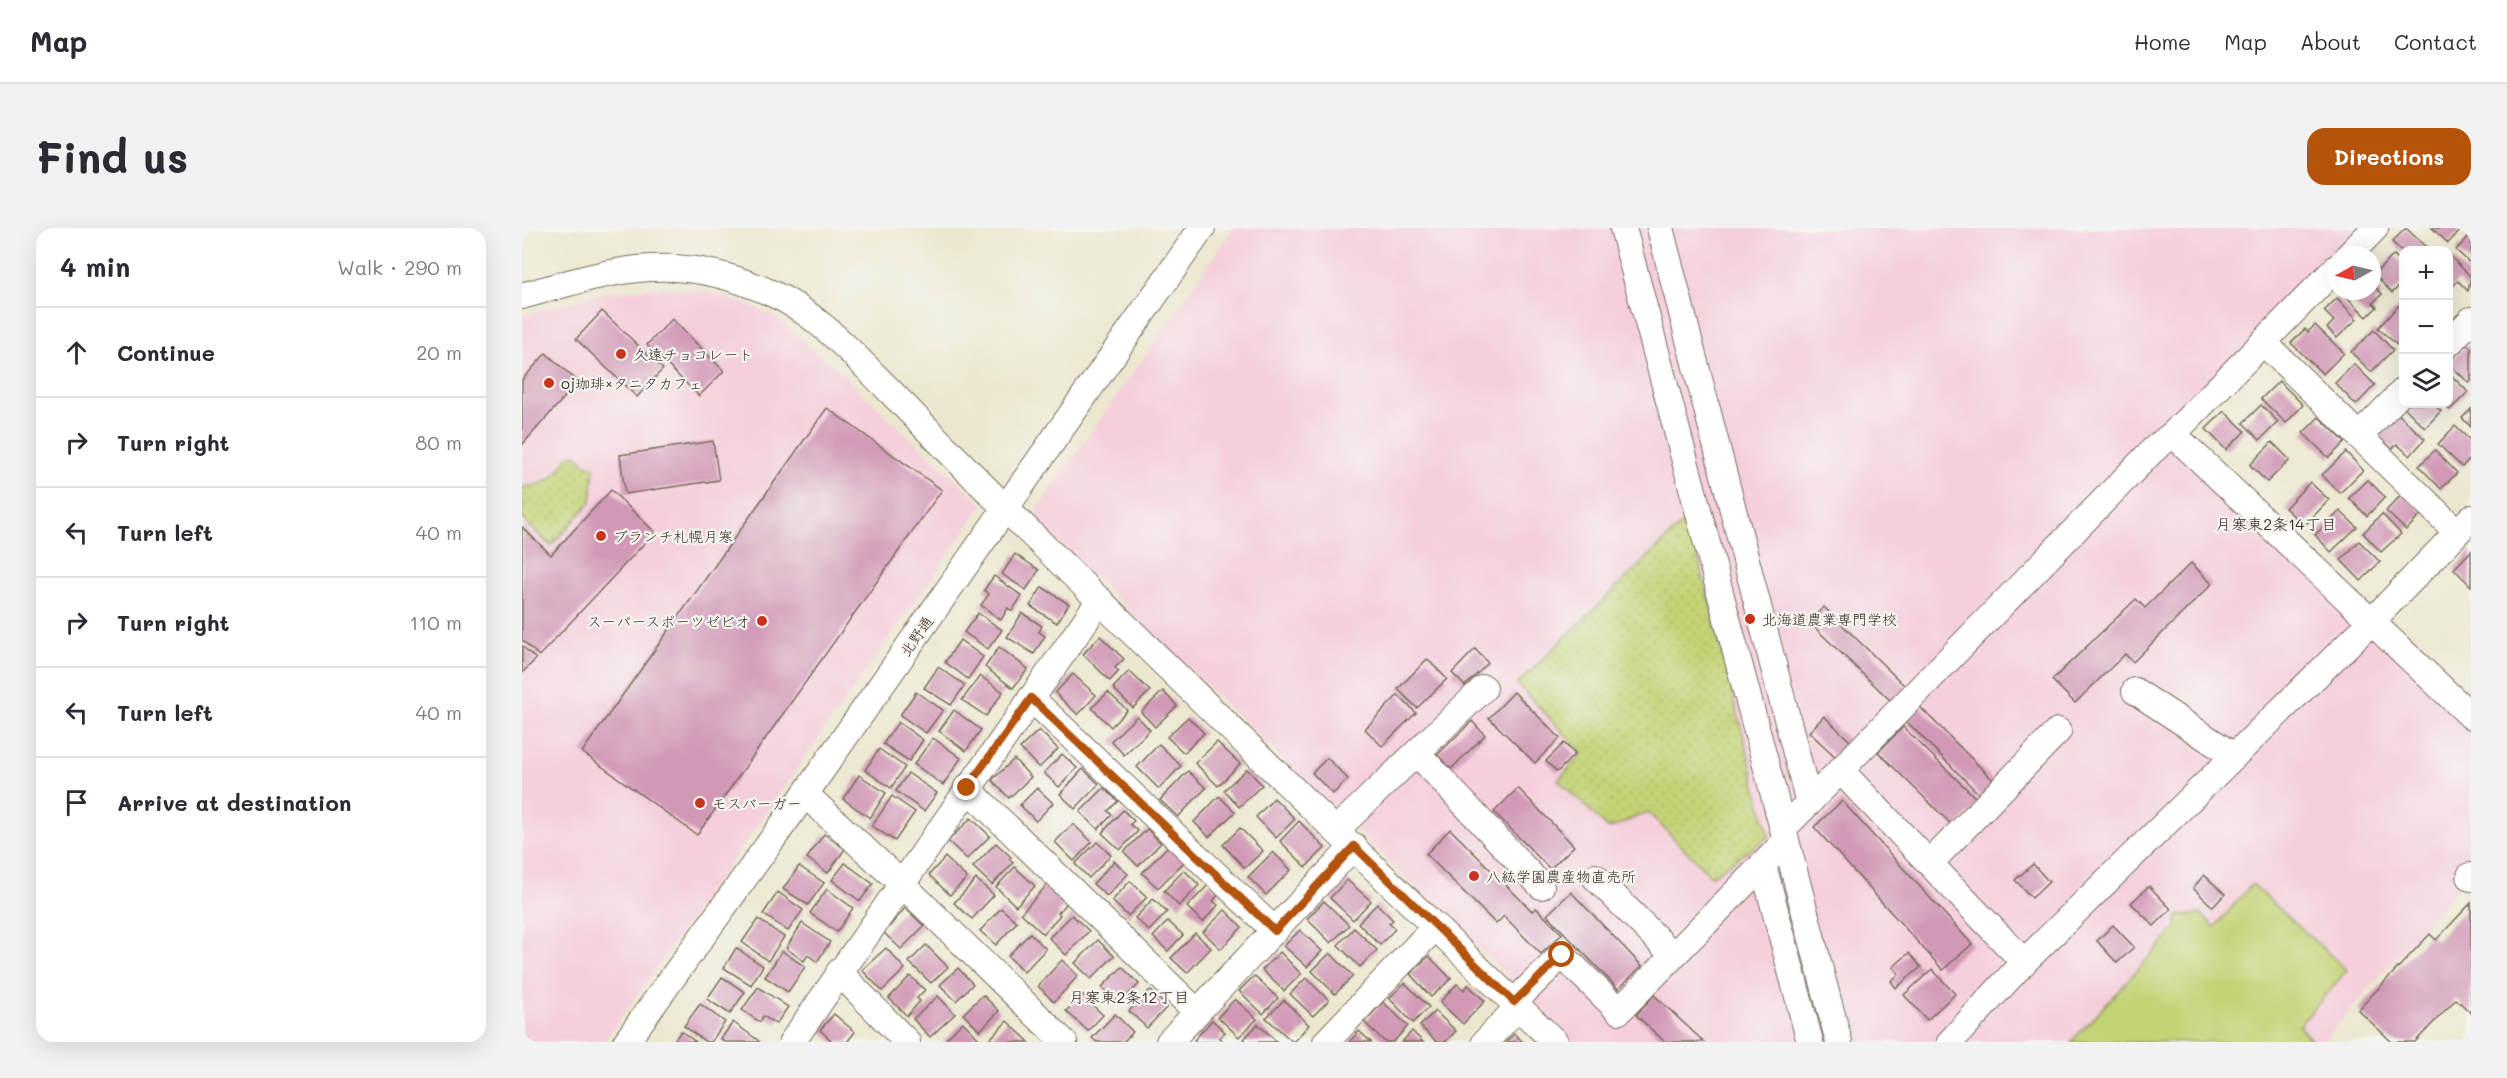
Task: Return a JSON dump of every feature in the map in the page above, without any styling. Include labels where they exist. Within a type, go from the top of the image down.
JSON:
[{"type":"street","name":"北野通","points":[[626,1042],[805,794],[1202,228]]},
{"type":"street","points":[[1623,228],[1839,1042]]},
{"type":"street","points":[[1660,228],[1809,803]]},
{"type":"street","points":[[2358,246],[2375,228]]},
{"type":"street","points":[[522,296],[609,272],[656,267],[703,270],[738,279],[775,294],[811,317],[851,352],[1006,509],[1556,1042]]},
{"type":"street","points":[[1485,1042],[1516,1004],[1562,955],[1618,1011],[1763,865],[1809,803],[2153,450],[2173,434],[2327,277]]},
{"type":"street","points":[[2453,339],[2471,320]]},
{"type":"street","points":[[1965,1037],[2024,962],[2372,621],[2464,525],[2359,436],[2264,343]]},
{"type":"street","points":[[2359,436],[2399,394]]},
{"type":"street","points":[[2173,434],[2471,716]]},
{"type":"street","points":[[792,1042],[1100,600]]},
{"type":"street","points":[[1730,629],[1762,621]]},
{"type":"street","points":[[1169,1042],[1275,931],[1345,838],[1417,753],[1484,688]]},
{"type":"street","points":[[2135,692],[2234,756]]},
{"type":"street","points":[[1031,698],[1275,931]]},
{"type":"street","points":[[1930,864],[2058,731]]},
{"type":"street","points":[[1417,753],[1540,886]]},
{"type":"street","points":[[1841,771],[2024,962]]},
{"type":"street","points":[[967,788],[1197,1012]]},
{"type":"street","points":[[805,794],[901,883],[1064,1042]]},
{"type":"street","points":[[1763,865],[1810,1042]]},
{"type":"street","points":[[1595,877],[1673,955]]},
{"type":"street","points":[[1326,1042],[1436,926]]},
{"type":"street","points":[[839,972],[907,1042]]},
{"type":"shaded area","name":"北海道農業専門学校","points":[[1234,228],[2365,228],[2347,246],[2327,246],[2327,267],[2164,434],[2471,718],[2471,873],[2322,1042],[1575,1042],[1034,519],[1040,505]]},
{"type":"shaded area","points":[[665,287],[708,292],[747,304],[775,317],[839,371],[983,505],[604,1042],[522,1042],[522,316],[602,293]]},
{"type":"green space","points":[[570,455],[577,455],[584,463],[594,468],[591,502],[551,546],[522,519],[522,487],[546,481],[560,469]]},
{"type":"green space","points":[[1688,518],[1769,837],[1711,876],[1648,812],[1609,829],[1558,780],[1582,753],[1517,684]]},
{"type":"green space","points":[[2252,884],[2347,970],[2299,1026],[2313,1042],[2071,1042],[2176,928],[2177,916],[2201,914],[2215,927]]},
{"type":"building","points":[[2406,228],[2425,246],[2399,246],[2399,248],[2392,242]]},
{"type":"building","points":[[2432,228],[2463,228],[2448,243]]},
{"type":"building","points":[[2471,234],[2471,264],[2456,250]]},
{"type":"building","points":[[2394,255],[2399,260],[2399,287],[2392,293],[2381,281],[2381,267]]},
{"type":"building","points":[[2453,259],[2471,277],[2468,291],[2458,281],[2453,286]]},
{"type":"building","points":[[2335,300],[2339,300],[2357,319],[2337,338],[2327,328],[2334,321],[2324,311]]},
{"type":"building","points":[[2350,300],[2376,300],[2373,303],[2377,307],[2367,317]]},
{"type":"building","points":[[2398,306],[2399,343],[2397,345],[2378,328]]},
{"type":"building","points":[[602,311],[663,369],[637,397],[576,339]]},
{"type":"building","points":[[672,319],[724,371],[699,396],[647,345]]},
{"type":"building","points":[[2315,325],[2344,353],[2323,374],[2291,343],[2305,329],[2308,332]]},
{"type":"building","points":[[2374,330],[2393,350],[2371,372],[2351,352]]},
{"type":"building","points":[[2467,344],[2471,348],[2471,381],[2469,383],[2453,368],[2453,358]]},
{"type":"building","points":[[546,353],[578,382],[522,445],[522,380]]},
{"type":"building","points":[[2354,364],[2375,385],[2356,405],[2335,383]]},
{"type":"building","points":[[2453,377],[2468,392],[2453,407]]},
{"type":"building","points":[[2279,381],[2303,405],[2286,423],[2261,399]]},
{"type":"building","points":[[2261,405],[2278,422],[2260,440],[2243,423]]},
{"type":"building","name":"スーパースポーツゼビオ","points":[[827,408],[942,490],[697,835],[582,752]]},
{"type":"building","points":[[2405,408],[2438,408],[2441,411],[2425,428]]},
{"type":"building","points":[[2471,409],[2471,427],[2462,418]]},
{"type":"building","points":[[2224,411],[2245,431],[2226,450],[2206,429]]},
{"type":"building","points":[[2396,412],[2425,439],[2410,456],[2397,444],[2392,449],[2376,435]]},
{"type":"building","points":[[2319,417],[2345,442],[2329,458],[2303,433]]},
{"type":"building","points":[[2455,426],[2471,441],[2471,458],[2462,467],[2438,444]]},
{"type":"building","points":[[713,441],[719,480],[625,494],[620,455]]},
{"type":"building","points":[[2272,442],[2290,460],[2267,482],[2250,465]]},
{"type":"building","points":[[2435,450],[2457,473],[2441,489],[2419,466]]},
{"type":"building","points":[[2346,452],[2363,470],[2340,493],[2322,475]]},
{"type":"building","points":[[2368,480],[2385,497],[2367,516],[2349,498]]},
{"type":"building","points":[[2310,482],[2329,500],[2304,526],[2285,508]]},
{"type":"building","points":[[611,490],[655,532],[539,656],[522,640],[522,527],[551,555]]},
{"type":"building","points":[[2403,493],[2423,513],[2406,530],[2386,511]]},
{"type":"building","points":[[2340,511],[2357,527],[2331,552],[2315,535]]},
{"type":"building","points":[[2382,514],[2401,534],[2381,552],[2363,533]]},
{"type":"building","points":[[2359,541],[2380,562],[2361,581],[2341,560]]},
{"type":"building","points":[[2471,551],[2471,586],[2454,569]]},
{"type":"building","points":[[1015,554],[1039,570],[1026,590],[1002,574]]},
{"type":"building","points":[[2191,563],[2212,584],[2133,662],[2125,654],[2075,703],[2052,680],[2136,599],[2145,608]]},
{"type":"building","points":[[994,576],[1022,596],[1012,611],[1008,608],[1001,620],[981,605],[989,594],[984,590]]},
{"type":"building","points":[[1042,587],[1069,604],[1057,623],[1030,606]]},
{"type":"building","points":[[1824,607],[1908,689],[1894,704],[1809,622]]},
{"type":"building","points":[[978,613],[1002,630],[988,649],[964,632]]},
{"type":"building","points":[[1022,613],[1042,626],[1039,632],[1045,636],[1034,654],[1007,637]]},
{"type":"building","points":[[1100,636],[1124,659],[1115,668],[1119,671],[1110,681],[1083,654]]},
{"type":"building","points":[[960,640],[983,657],[968,679],[945,662]]},
{"type":"building","points":[[522,646],[536,659],[522,673]]},
{"type":"building","points":[[999,647],[1028,669],[1013,688],[985,667]]},
{"type":"building","points":[[1475,649],[1488,663],[1465,686],[1452,673]]},
{"type":"building","points":[[1427,659],[1447,679],[1417,708],[1398,689]]},
{"type":"building","points":[[938,667],[965,685],[951,705],[924,688]]},
{"type":"building","points":[[1129,671],[1150,691],[1133,708],[1113,688]]},
{"type":"building","points":[[1073,674],[1096,695],[1078,715],[1055,693]]},
{"type":"building","points":[[980,676],[1003,692],[986,716],[962,700]]},
{"type":"building","points":[[1163,691],[1177,706],[1155,727],[1141,712]]},
{"type":"building","points":[[916,692],[943,710],[926,733],[900,715]]},
{"type":"building","points":[[1108,692],[1127,710],[1111,727],[1092,708]]},
{"type":"building","points":[[1514,692],[1560,738],[1535,763],[1489,718]]},
{"type":"building","points":[[1398,695],[1416,713],[1382,746],[1365,729]]},
{"type":"building","points":[[1920,707],[1999,786],[1985,800],[1906,721]]},
{"type":"building","points":[[954,710],[981,730],[966,751],[939,731]]},
{"type":"building","points":[[1137,716],[1150,730],[1124,755],[1111,741]]},
{"type":"building","points":[[1824,716],[1855,746],[1840,761],[1809,732]]},
{"type":"building","points":[[1188,717],[1204,733],[1184,753],[1167,737]]},
{"type":"building","points":[[1472,721],[1485,735],[1451,769],[1437,755]]},
{"type":"building","points":[[898,722],[923,740],[909,761],[883,744]]},
{"type":"building","points":[[1903,727],[1980,802],[1955,828],[1878,752]]},
{"type":"building","points":[[1039,730],[1058,749],[1039,768],[1020,748]]},
{"type":"building","points":[[933,738],[961,758],[943,785],[914,764]]},
{"type":"building","points":[[1217,742],[1240,764],[1218,786],[1195,763]]},
{"type":"building","points":[[1564,743],[1575,754],[1557,772],[1546,761]]},
{"type":"building","points":[[1159,744],[1181,766],[1159,789],[1137,767]]},
{"type":"building","points":[[879,749],[905,767],[891,788],[865,770]]},
{"type":"building","points":[[1062,754],[1077,768],[1059,787],[1044,773]]},
{"type":"building","points":[[1327,758],[1348,779],[1333,794],[1312,773]]},
{"type":"building","points":[[1014,759],[1031,777],[1009,798],[992,780]]},
{"type":"building","points":[[1083,769],[1099,784],[1075,809],[1060,794]]},
{"type":"building","points":[[1247,769],[1262,785],[1239,807],[1224,790]]},
{"type":"building","points":[[1188,771],[1206,788],[1178,817],[1160,800]]},
{"type":"building","points":[[908,773],[937,793],[924,811],[896,791]]},
{"type":"building","points":[[859,775],[886,793],[870,818],[843,799]]},
{"type":"building","points":[[1037,788],[1053,803],[1036,821],[1020,805]]},
{"type":"building","points":[[1104,788],[1118,801],[1108,811],[1112,815],[1098,829],[1080,812]]},
{"type":"building","points":[[1518,788],[1574,846],[1550,869],[1494,812]]},
{"type":"building","points":[[892,796],[915,812],[895,841],[872,826]]},
{"type":"building","points":[[1219,796],[1235,812],[1209,837],[1194,822]]},
{"type":"building","points":[[1274,798],[1295,819],[1276,838],[1256,817]]},
{"type":"building","points":[[1842,801],[1972,944],[1943,970],[1814,827]]},
{"type":"building","points":[[1123,810],[1134,821],[1130,824],[1138,831],[1120,850],[1102,833]]},
{"type":"building","points":[[971,818],[990,836],[967,859],[948,841]]},
{"type":"building","points":[[1299,821],[1325,848],[1306,867],[1280,841]]},
{"type":"building","points":[[1073,824],[1092,842],[1074,861],[1055,842]]},
{"type":"building","points":[[1240,828],[1263,851],[1245,868],[1223,845]]},
{"type":"building","points":[[1147,829],[1161,843],[1138,866],[1124,852]]},
{"type":"building","points":[[1450,829],[1532,911],[1536,908],[1562,934],[1541,954],[1504,916],[1496,924],[1426,854]]},
{"type":"building","points":[[824,834],[845,849],[828,873],[807,858]]},
{"type":"building","points":[[1097,842],[1111,855],[1089,878],[1075,864]]},
{"type":"building","points":[[996,843],[1011,857],[1009,859],[1013,863],[992,885],[973,867]]},
{"type":"building","points":[[1170,844],[1186,860],[1158,888],[1142,873]]},
{"type":"building","points":[[1273,852],[1291,870],[1266,895],[1248,877]]},
{"type":"building","points":[[945,857],[967,878],[950,895],[929,875]]},
{"type":"building","points":[[1114,861],[1128,874],[1107,896],[1093,884]]},
{"type":"building","points":[[845,863],[873,884],[860,901],[832,880]]},
{"type":"building","points":[[2033,864],[2049,882],[2032,898],[2015,880]]},
{"type":"building","points":[[799,866],[824,883],[808,905],[783,889]]},
{"type":"building","points":[[1015,867],[1035,886],[1016,906],[996,887]]},
{"type":"building","points":[[1184,870],[1199,885],[1179,906],[1164,891]]},
{"type":"building","points":[[2204,875],[2225,894],[2213,907],[2193,888]]},
{"type":"building","points":[[976,879],[994,895],[972,919],[954,903]]},
{"type":"building","points":[[1347,880],[1371,901],[1353,920],[1330,898]]},
{"type":"building","points":[[1130,881],[1147,897],[1128,916],[1112,901]]},
{"type":"building","points":[[1210,883],[1220,893],[1213,901],[1218,905],[1203,922],[1187,907]]},
{"type":"building","points":[[1048,884],[1068,902],[1043,934],[1021,913]]},
{"type":"building","points":[[2149,886],[2171,909],[2154,926],[2131,903]]},
{"type":"building","points":[[827,889],[853,908],[837,932],[810,913]]},
{"type":"building","points":[[778,892],[803,910],[788,931],[763,914]]},
{"type":"building","points":[[1571,892],[1642,966],[1618,989],[1547,915]]},
{"type":"building","points":[[1153,899],[1167,912],[1149,931],[1135,918]]},
{"type":"building","points":[[1324,901],[1349,925],[1331,943],[1307,919]]},
{"type":"building","points":[[2471,903],[2471,1013],[2456,999],[2415,1042],[2392,1042],[2358,1010],[2430,934],[2436,940]]},
{"type":"building","points":[[1377,904],[1393,920],[1389,923],[1395,929],[1380,945],[1358,923]]},
{"type":"building","points":[[905,908],[924,926],[901,949],[884,933]]},
{"type":"building","points":[[1001,908],[1017,922],[996,945],[980,931]]},
{"type":"building","points":[[1225,910],[1242,927],[1221,949],[1203,932]]},
{"type":"building","points":[[1072,915],[1089,931],[1066,955],[1049,938]]},
{"type":"building","points":[[758,919],[784,937],[768,961],[742,942]]},
{"type":"building","points":[[1168,921],[1183,935],[1168,951],[1153,937]]},
{"type":"building","points":[[802,923],[830,942],[817,962],[808,955],[804,961],[786,948]]},
{"type":"building","points":[[2113,925],[2134,947],[2117,963],[2097,941]]},
{"type":"building","points":[[1354,928],[1377,950],[1360,967],[1338,945]]},
{"type":"building","points":[[1300,930],[1322,951],[1307,967],[1284,946]]},
{"type":"building","points":[[1030,933],[1046,949],[1024,972],[1008,956]]},
{"type":"building","points":[[1195,933],[1211,948],[1187,973],[1171,958]]},
{"type":"building","points":[[1098,940],[1114,956],[1091,979],[1075,963]]},
{"type":"building","points":[[926,945],[948,967],[931,983],[909,962]]},
{"type":"building","points":[[736,948],[763,966],[751,985],[724,968]]},
{"type":"building","points":[[886,948],[905,969],[882,991],[862,970]]},
{"type":"building","points":[[782,951],[805,967],[788,992],[765,977]]},
{"type":"building","points":[[1280,952],[1301,974],[1284,991],[1262,970]]},
{"type":"building","points":[[1330,953],[1353,976],[1335,994],[1312,971]]},
{"type":"building","points":[[1909,953],[1921,967],[1896,988],[1891,981],[1899,974],[1893,967]]},
{"type":"building","points":[[1429,956],[1451,979],[1431,997],[1410,974]]},
{"type":"building","points":[[1062,960],[1078,976],[1054,1002],[1038,986]]},
{"type":"building","points":[[1122,967],[1139,984],[1119,1004],[1102,987]]},
{"type":"building","points":[[958,968],[973,984],[956,1001],[940,985]]},
{"type":"building","points":[[1932,969],[1955,994],[1927,1020],[1904,995]]},
{"type":"building","points":[[910,976],[925,990],[917,998],[920,1001],[907,1016],[889,998]]},
{"type":"building","points":[[1254,976],[1278,998],[1263,1014],[1239,991]]},
{"type":"building","points":[[722,977],[745,992],[730,1014],[707,999]]},
{"type":"building","points":[[1306,978],[1329,1000],[1313,1016],[1290,994]]},
{"type":"building","points":[[1405,983],[1429,1007],[1413,1023],[1389,998]]},
{"type":"building","points":[[1457,984],[1464,990],[1468,985],[1485,1001],[1463,1024],[1440,1002]]},
{"type":"building","points":[[758,987],[788,1007],[776,1024],[763,1016],[760,1022],[742,1010]]},
{"type":"building","points":[[1150,990],[1167,1007],[1147,1028],[1129,1011]]},
{"type":"building","points":[[983,995],[999,1011],[980,1031],[963,1014]]},
{"type":"building","points":[[1082,995],[1103,1015],[1088,1031],[1066,1011]]},
{"type":"building","points":[[1654,995],[1704,1042],[1665,1042],[1636,1015]]},
{"type":"building","points":[[938,996],[955,1014],[930,1037],[913,1019]]},
{"type":"building","points":[[1235,999],[1257,1019],[1239,1037],[1218,1017]]},
{"type":"building","points":[[1284,1000],[1309,1025],[1293,1042],[1266,1018]]},
{"type":"building","points":[[1383,1002],[1408,1026],[1393,1042],[1385,1042],[1364,1022]]},
{"type":"building","points":[[700,1004],[725,1022],[711,1042],[706,1042],[684,1026]]},
{"type":"building","points":[[1435,1011],[1456,1031],[1445,1042],[1437,1042],[1420,1026]]},
{"type":"building","points":[[834,1014],[855,1032],[847,1042],[833,1042],[820,1030]]},
{"type":"building","points":[[1115,1014],[1133,1032],[1123,1042],[1097,1042],[1092,1038]]},
{"type":"building","points":[[1212,1020],[1225,1032],[1219,1038],[1224,1042],[1194,1040]]},
{"type":"building","points":[[1007,1021],[1029,1042],[994,1042],[990,1039]]},
{"type":"building","points":[[733,1022],[759,1041],[724,1042],[721,1039]]},
{"type":"building","points":[[963,1022],[979,1039],[976,1042],[943,1042]]},
{"type":"building","points":[[1258,1024],[1277,1042],[1247,1042],[1244,1039]]},
{"type":"building","points":[[681,1031],[696,1042],[673,1042]]},
{"type":"building","points":[[1359,1031],[1371,1042],[1349,1042]]},
{"type":"building","points":[[1412,1031],[1423,1042],[1402,1042]]},
{"type":"building","points":[[1514,1034],[1523,1042],[1506,1042]]},
{"type":"place","name":"久遠チョコレート","points":[[621,354]]},
{"type":"place","name":"oj珈琲×タニタカフェ","points":[[549,383]]},
{"type":"place","name":"ブランチ札幌月寒","points":[[601,536]]},
{"type":"place","name":"北海道農業専門学校","points":[[1750,619]]},
{"type":"place","name":"スーパースポーツゼビオ","points":[[762,621]]},
{"type":"place","name":"モスバーガー","points":[[700,803]]},
{"type":"place","name":"八紘学園農産物直売所","points":[[1474,876]]},
{"type":"district","name":"月寒東2条14丁目","points":[[2276,523]]},
{"type":"district","name":"月寒東2条12丁目","points":[[1129,996]]},
{"type":"route","points":[[967,788],[1031,698],[1275,931],[1354,846],[1514,1002],[1562,955]]}]
